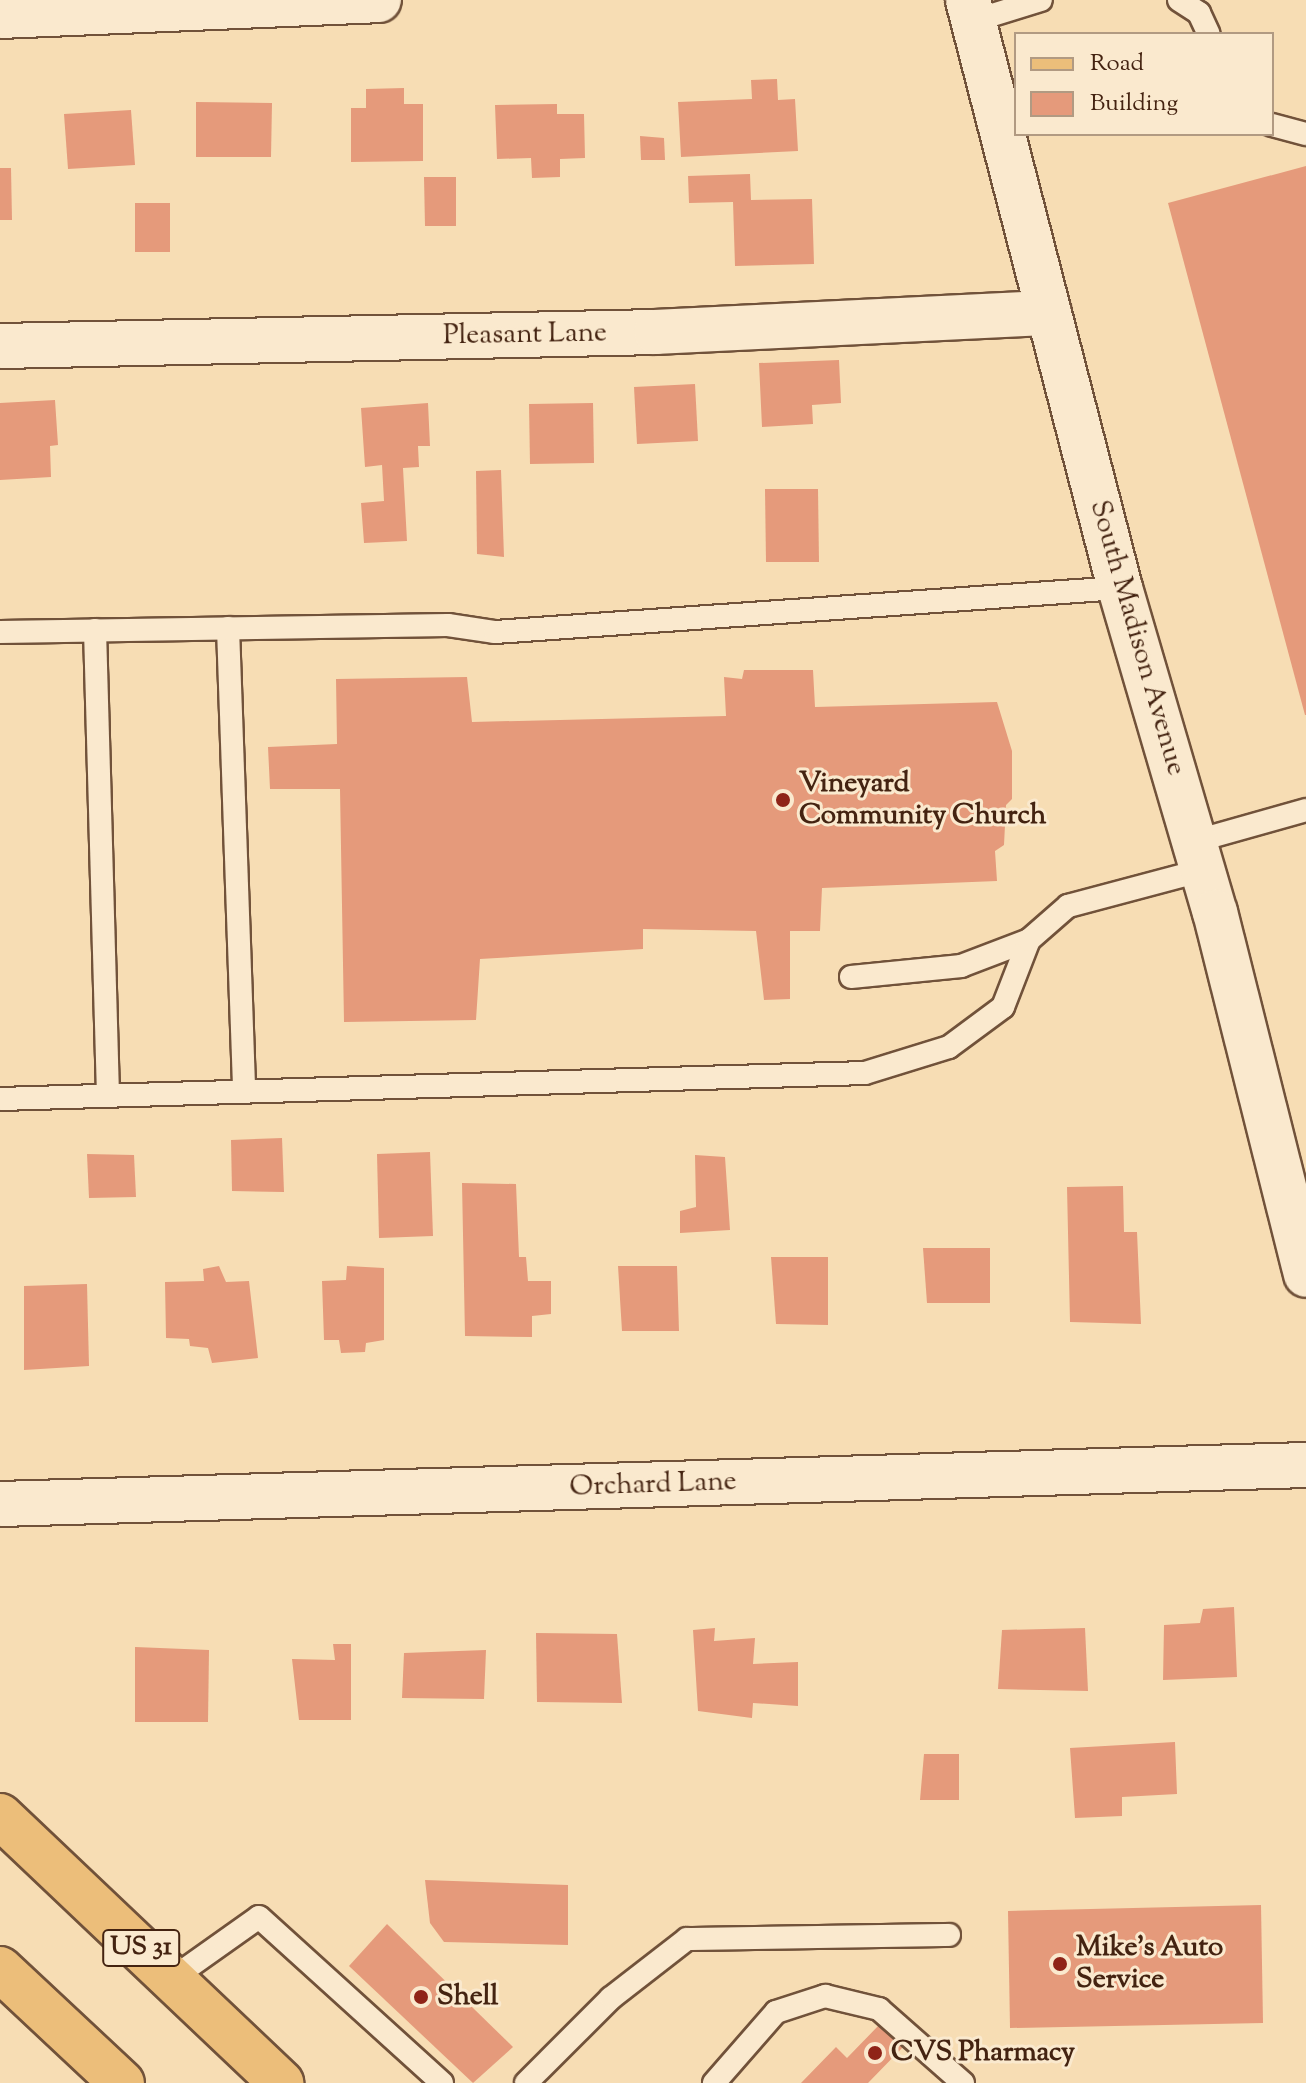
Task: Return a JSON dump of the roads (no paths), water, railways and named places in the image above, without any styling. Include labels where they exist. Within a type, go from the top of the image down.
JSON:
[{"type":"main road","name":"US 31","points":[[0,1816],[281,2083]]},
{"type":"main road","points":[[0,1969],[122,2083]]},
{"type":"street","points":[[0,16],[379,0]]},
{"type":"street","name":"South Madison Avenue","points":[[971,10],[1120,588],[1199,856],[1306,1275]]},
{"type":"street","name":"Pleasant Lane","points":[[0,346],[656,332],[1049,313]]},
{"type":"street","name":"Orchard Lane","points":[[0,1504],[1306,1465]]},
{"type":"lane","points":[[971,10],[1041,0]]},
{"type":"lane","points":[[1179,0],[1199,13],[1208,32]]},
{"type":"lane","points":[[1274,126],[1306,134]]},
{"type":"lane","points":[[0,632],[448,625],[495,632],[1120,588]]},
{"type":"lane","points":[[228,628],[244,1092]]},
{"type":"lane","points":[[95,630],[108,1096]]},
{"type":"lane","points":[[851,977],[961,966],[1029,940],[1068,906],[1199,856],[1306,810]]},
{"type":"lane","points":[[0,1099],[865,1073],[949,1047],[1003,1007],[1029,940]]},
{"type":"lane","points":[[173,1978],[259,1917],[442,2083]]},
{"type":"lane","points":[[526,2083],[611,1998],[687,1939],[949,1935]]},
{"type":"lane","points":[[714,2083],[776,2012],[825,1996],[879,2009],[963,2083]]},
{"type":"place","name":"Vineyard Community Church","points":[[783,800]]},
{"type":"place","name":"Mike's Auto Service","points":[[1060,1964]]},
{"type":"place","name":"Shell","points":[[421,1997]]},
{"type":"place","name":"CVS Pharmacy","points":[[875,2053]]}]
